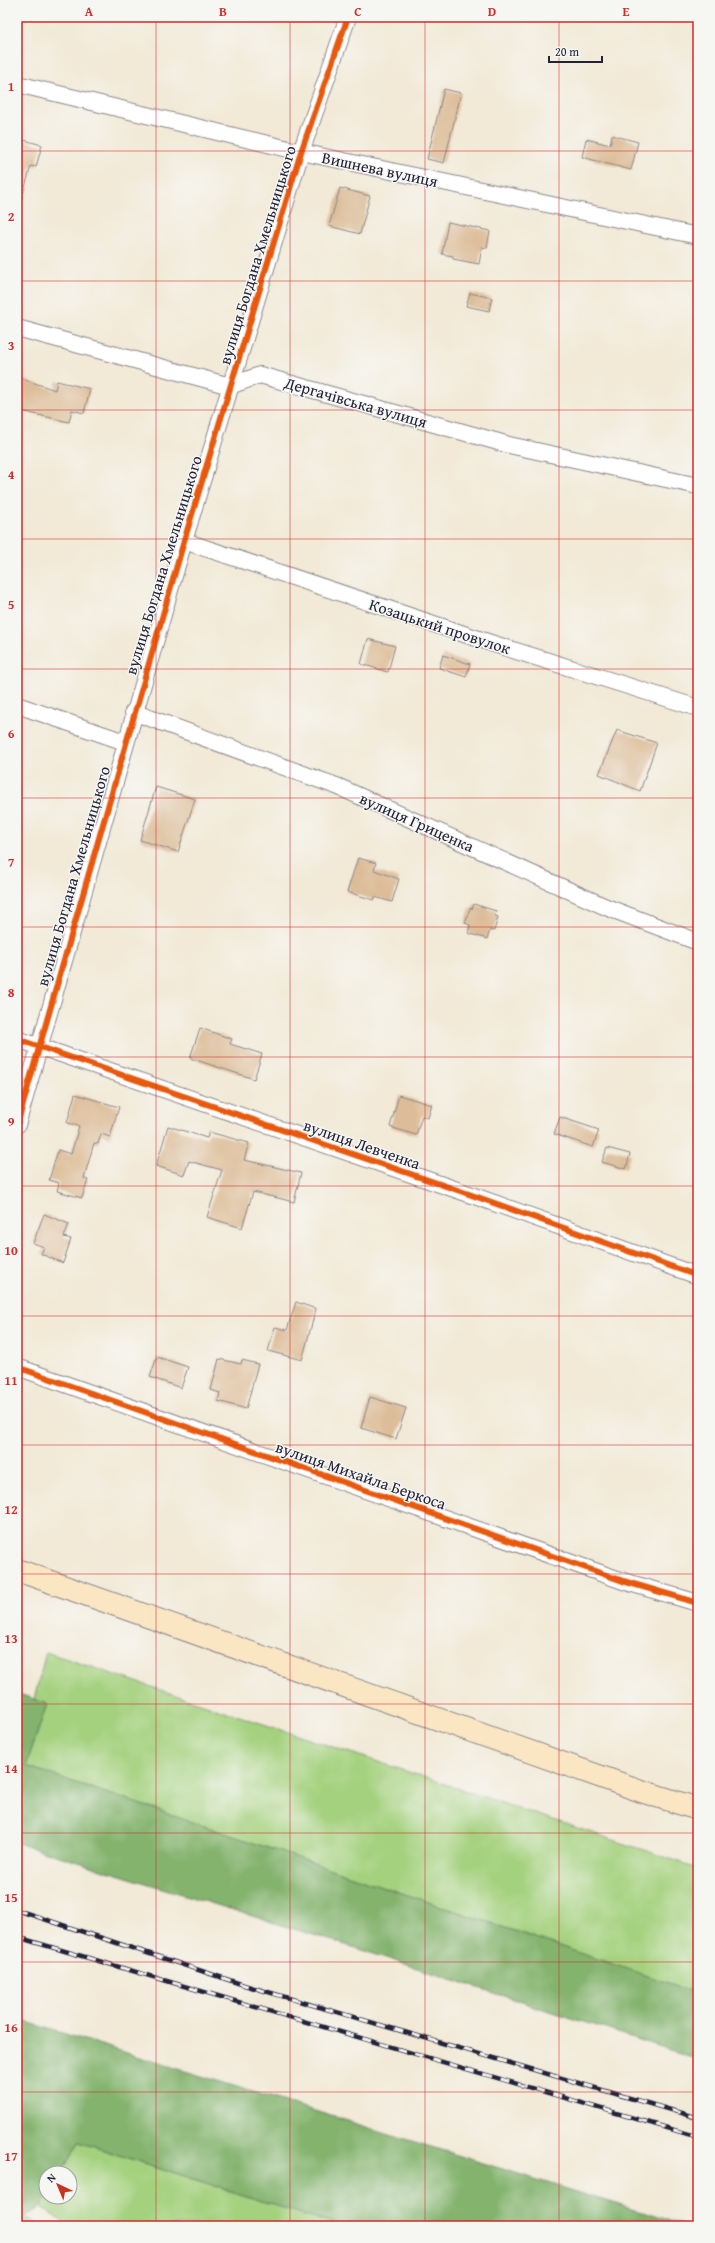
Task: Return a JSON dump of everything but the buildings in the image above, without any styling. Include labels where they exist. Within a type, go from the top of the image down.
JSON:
[{"type":"main road","points":[[17,1570],[641,1791],[698,1808]]},
{"type":"street","name":"вулиця Богдана Хмельницького","points":[[17,1125],[133,712],[230,386],[301,152],[348,17]]},
{"type":"street","name":"Вишнева вулиця","points":[[17,84],[301,152],[698,236]]},
{"type":"street","points":[[17,328],[230,386]]},
{"type":"street","name":"Дергачівська вулиця","points":[[230,386],[260,375],[509,445],[698,486]]},
{"type":"street","name":"Козацький провулок","points":[[184,541],[494,644],[698,708]]},
{"type":"street","points":[[17,705],[125,742]]},
{"type":"street","name":"вулиця Гриценка","points":[[133,712],[339,787],[606,908],[698,942]]},
{"type":"street","name":"вулиця Левченка","points":[[17,1039],[466,1193],[698,1276]]},
{"type":"street","name":"вулиця Михайла Беркоса","points":[[17,1367],[623,1581],[698,1603]]},
{"type":"green space","points":[[46,1652],[698,1868],[698,1993],[26,1766],[47,1704],[34,1699]]},
{"type":"green space","points":[[17,1693],[47,1704],[26,1766],[698,1993],[698,2059],[352,1947],[17,1843]]},
{"type":"green space","points":[[17,2019],[687,2226],[339,2226],[79,2142],[66,2165],[38,2165],[38,2205],[41,2205],[26,2215],[38,2226],[17,2226]]},
{"type":"green space","points":[[79,2142],[339,2226],[68,2226],[41,2207],[42,2205],[78,2205],[78,2165],[66,2165]]},
{"type":"railway","points":[[17,1910],[244,1985],[698,2118]]},
{"type":"railway","points":[[17,1937],[698,2137]]},
{"type":"cycle path","points":[[17,1125],[184,541],[301,152],[348,17]]},
{"type":"cycle path","points":[[17,1039],[466,1193],[698,1276]]},
{"type":"cycle path","points":[[17,1367],[623,1581],[698,1603]]}]
